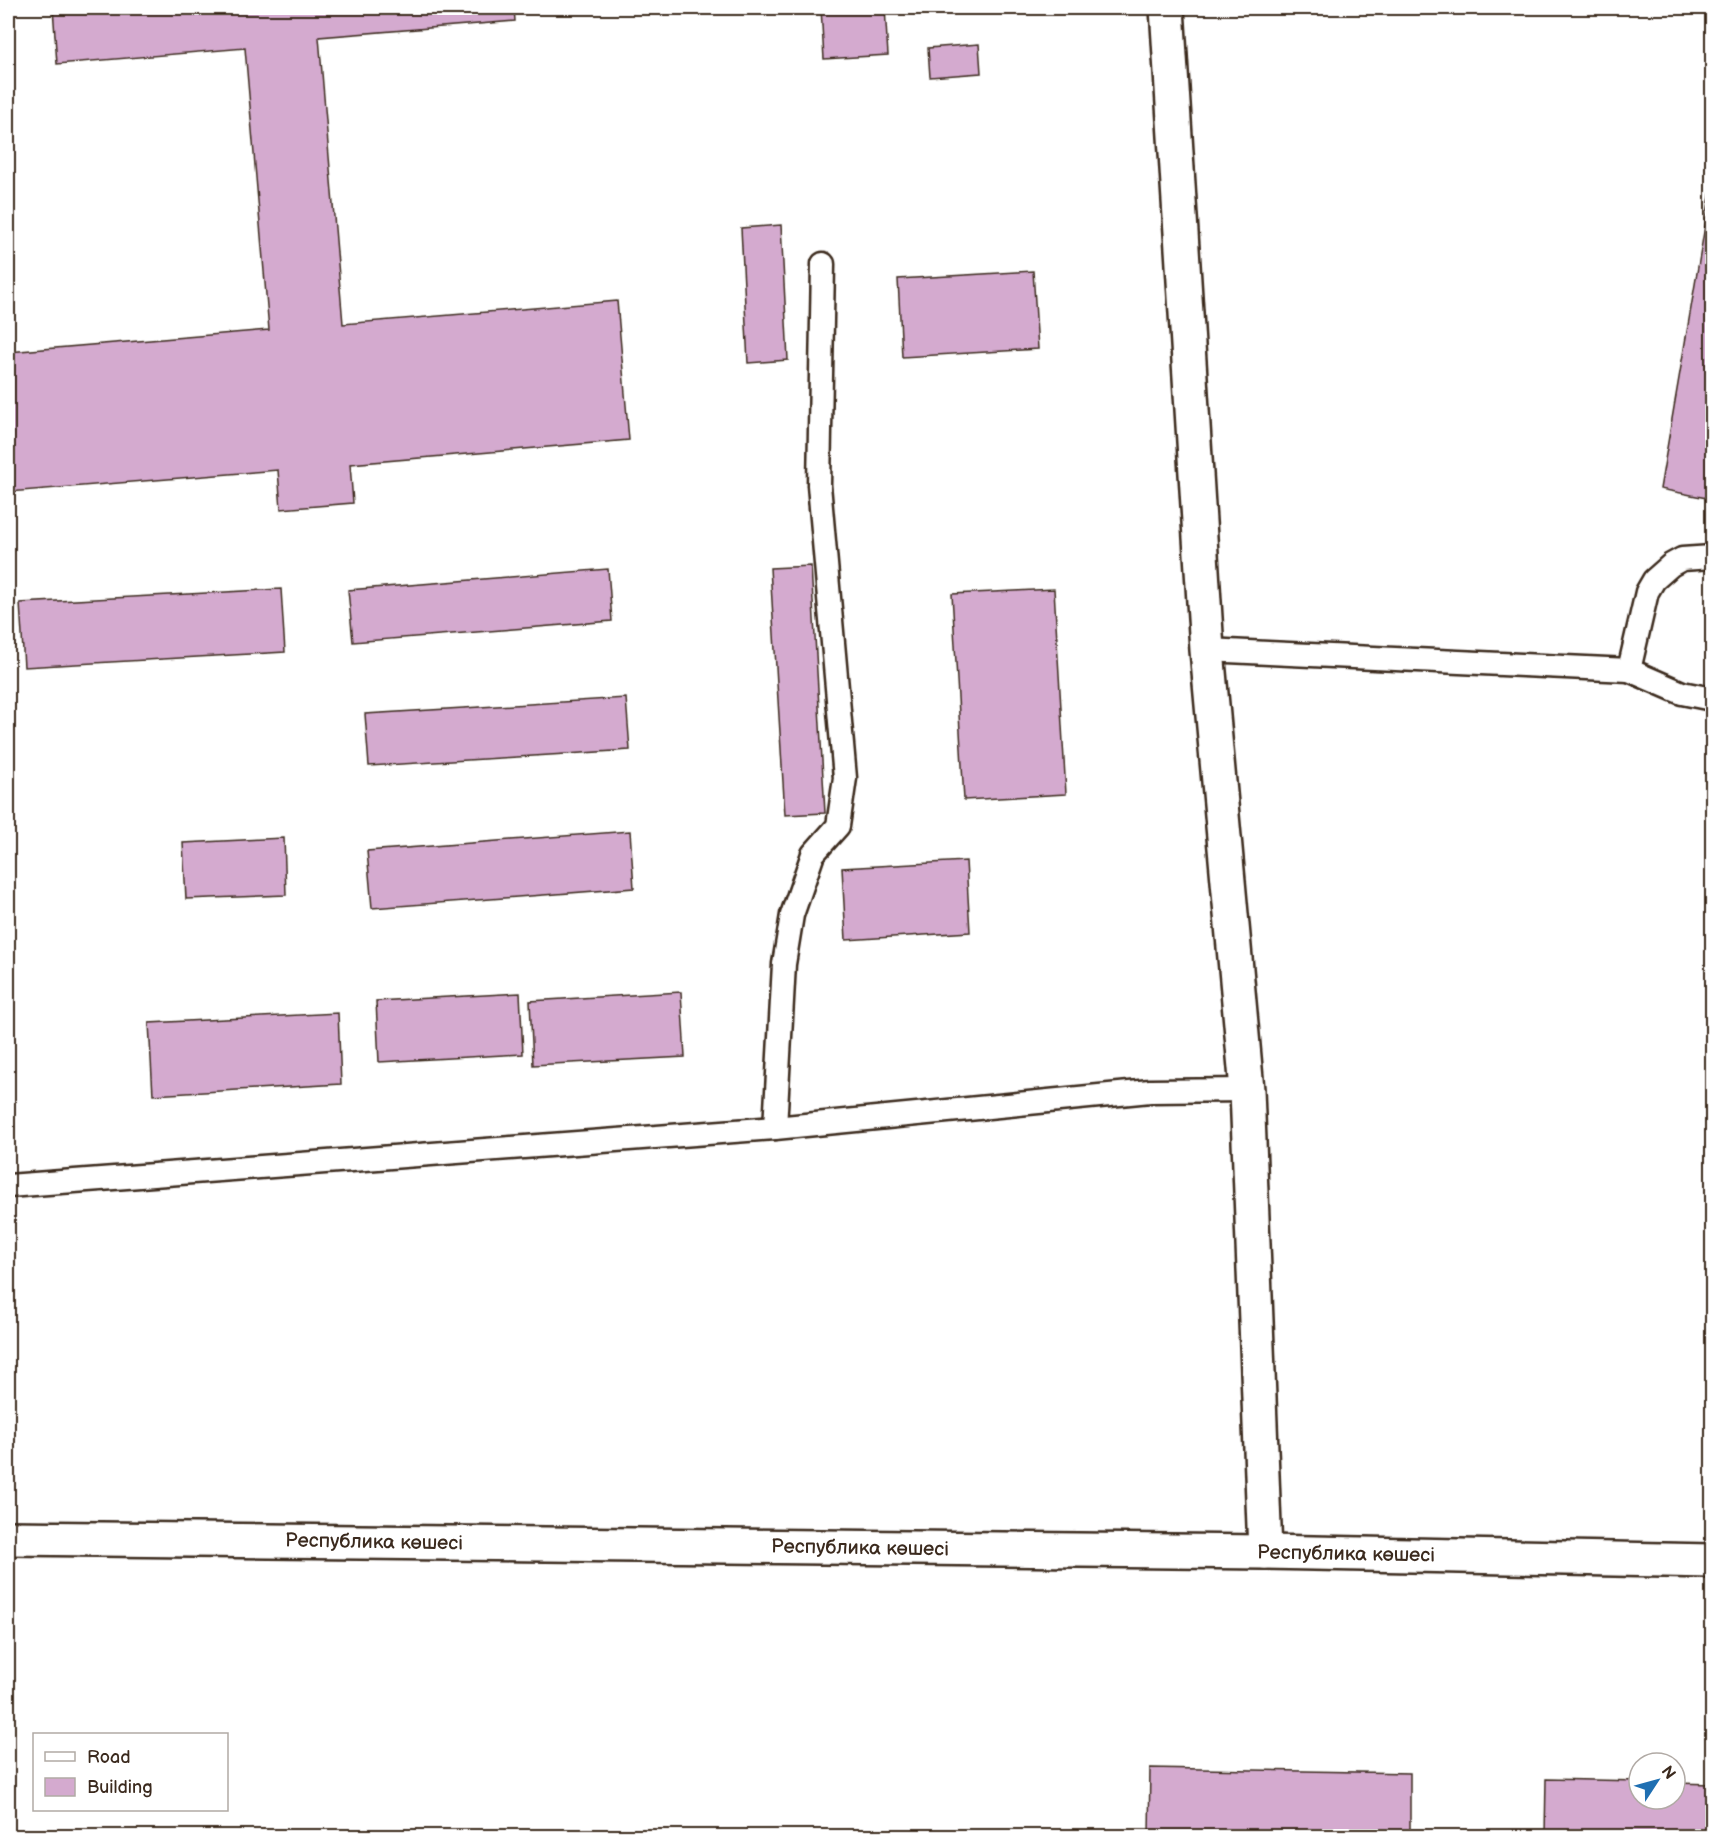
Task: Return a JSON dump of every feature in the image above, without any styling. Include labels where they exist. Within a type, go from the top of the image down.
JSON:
[{"type":"main road","points":[[1167,8],[1207,650],[1247,1090],[1265,1552]]},
{"type":"main road","name":"Республика көшесі","points":[[8,1538],[1265,1552],[1713,1561]]},
{"type":"lane","points":[[775,1128],[784,964],[792,915],[813,854],[838,826],[845,778],[819,485],[822,264]]},
{"type":"lane","points":[[1629,670],[1647,592],[1654,580],[1661,572],[1682,559],[1713,557]]},
{"type":"lane","points":[[1207,650],[1629,670],[1682,693],[1713,699]]},
{"type":"lane","points":[[8,1186],[775,1128],[1150,1091],[1247,1090]]},
{"type":"building","points":[[53,8],[514,8],[515,21],[319,37],[343,324],[617,301],[629,440],[350,464],[353,503],[281,509],[278,470],[9,492],[8,352],[269,330],[245,48],[57,64]]},
{"type":"building","points":[[821,8],[885,8],[888,55],[824,59]]},
{"type":"building","points":[[979,44],[981,73],[930,77],[928,48]]},
{"type":"building","points":[[1712,185],[1712,499],[1660,489]]},
{"type":"building","points":[[781,225],[788,360],[748,363],[741,228]]},
{"type":"building","points":[[1033,271],[1038,349],[902,357],[898,279]]},
{"type":"building","points":[[811,566],[825,813],[785,815],[770,568]]},
{"type":"building","points":[[608,569],[612,621],[353,642],[348,590]]},
{"type":"building","points":[[281,589],[285,652],[24,667],[20,603]]},
{"type":"building","points":[[1054,589],[1066,794],[964,800],[952,594]]},
{"type":"building","points":[[626,698],[630,750],[369,766],[365,714]]},
{"type":"building","points":[[630,831],[634,888],[372,908],[367,851]]},
{"type":"building","points":[[284,838],[286,895],[186,899],[183,843]]},
{"type":"building","points":[[966,861],[970,932],[846,940],[842,868]]},
{"type":"building","points":[[681,992],[685,1057],[533,1065],[530,1001]]},
{"type":"building","points":[[520,993],[523,1054],[379,1062],[376,1001]]},
{"type":"building","points":[[338,1013],[341,1084],[153,1095],[149,1023]]},
{"type":"building","points":[[1150,1768],[1410,1773],[1410,1836],[1149,1836]]},
{"type":"building","points":[[1546,1779],[1627,1781],[1627,1811],[1687,1811],[1687,1783],[1712,1784],[1712,1836],[1545,1836]]}]
